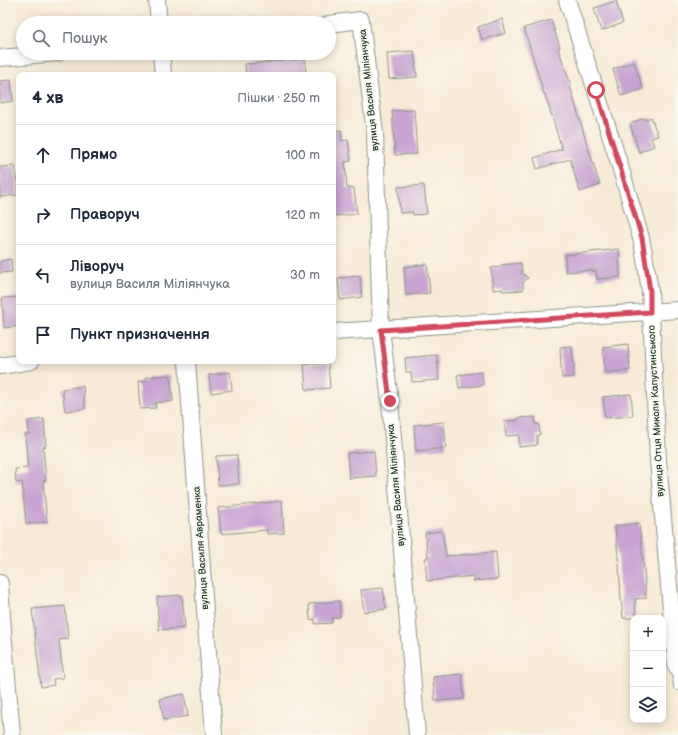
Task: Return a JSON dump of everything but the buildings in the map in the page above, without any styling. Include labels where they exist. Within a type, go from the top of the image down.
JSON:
[{"type":"street","points":[[157,0],[158,16]]},
{"type":"street","name":"вулиця Отця Миколи Капустинського","points":[[567,0],[642,238],[650,291],[658,460],[676,666]]},
{"type":"street","name":"вулиця Василя Міліянчука","points":[[336,23],[361,20],[375,133],[381,330],[390,401],[417,735]]},
{"type":"street","points":[[0,58],[16,57]]},
{"type":"street","points":[[162,60],[163,72]]},
{"type":"street","points":[[336,332],[678,310]]},
{"type":"street","points":[[0,366],[16,363]]},
{"type":"street","name":"вулиця Василя Авраменка","points":[[187,364],[214,735]]},
{"type":"street","points":[[0,583],[12,735]]},
{"type":"lane","points":[[676,666],[678,686]]},
{"type":"route","points":[[390,401],[381,330],[650,312],[650,291],[642,238],[596,90]]}]
